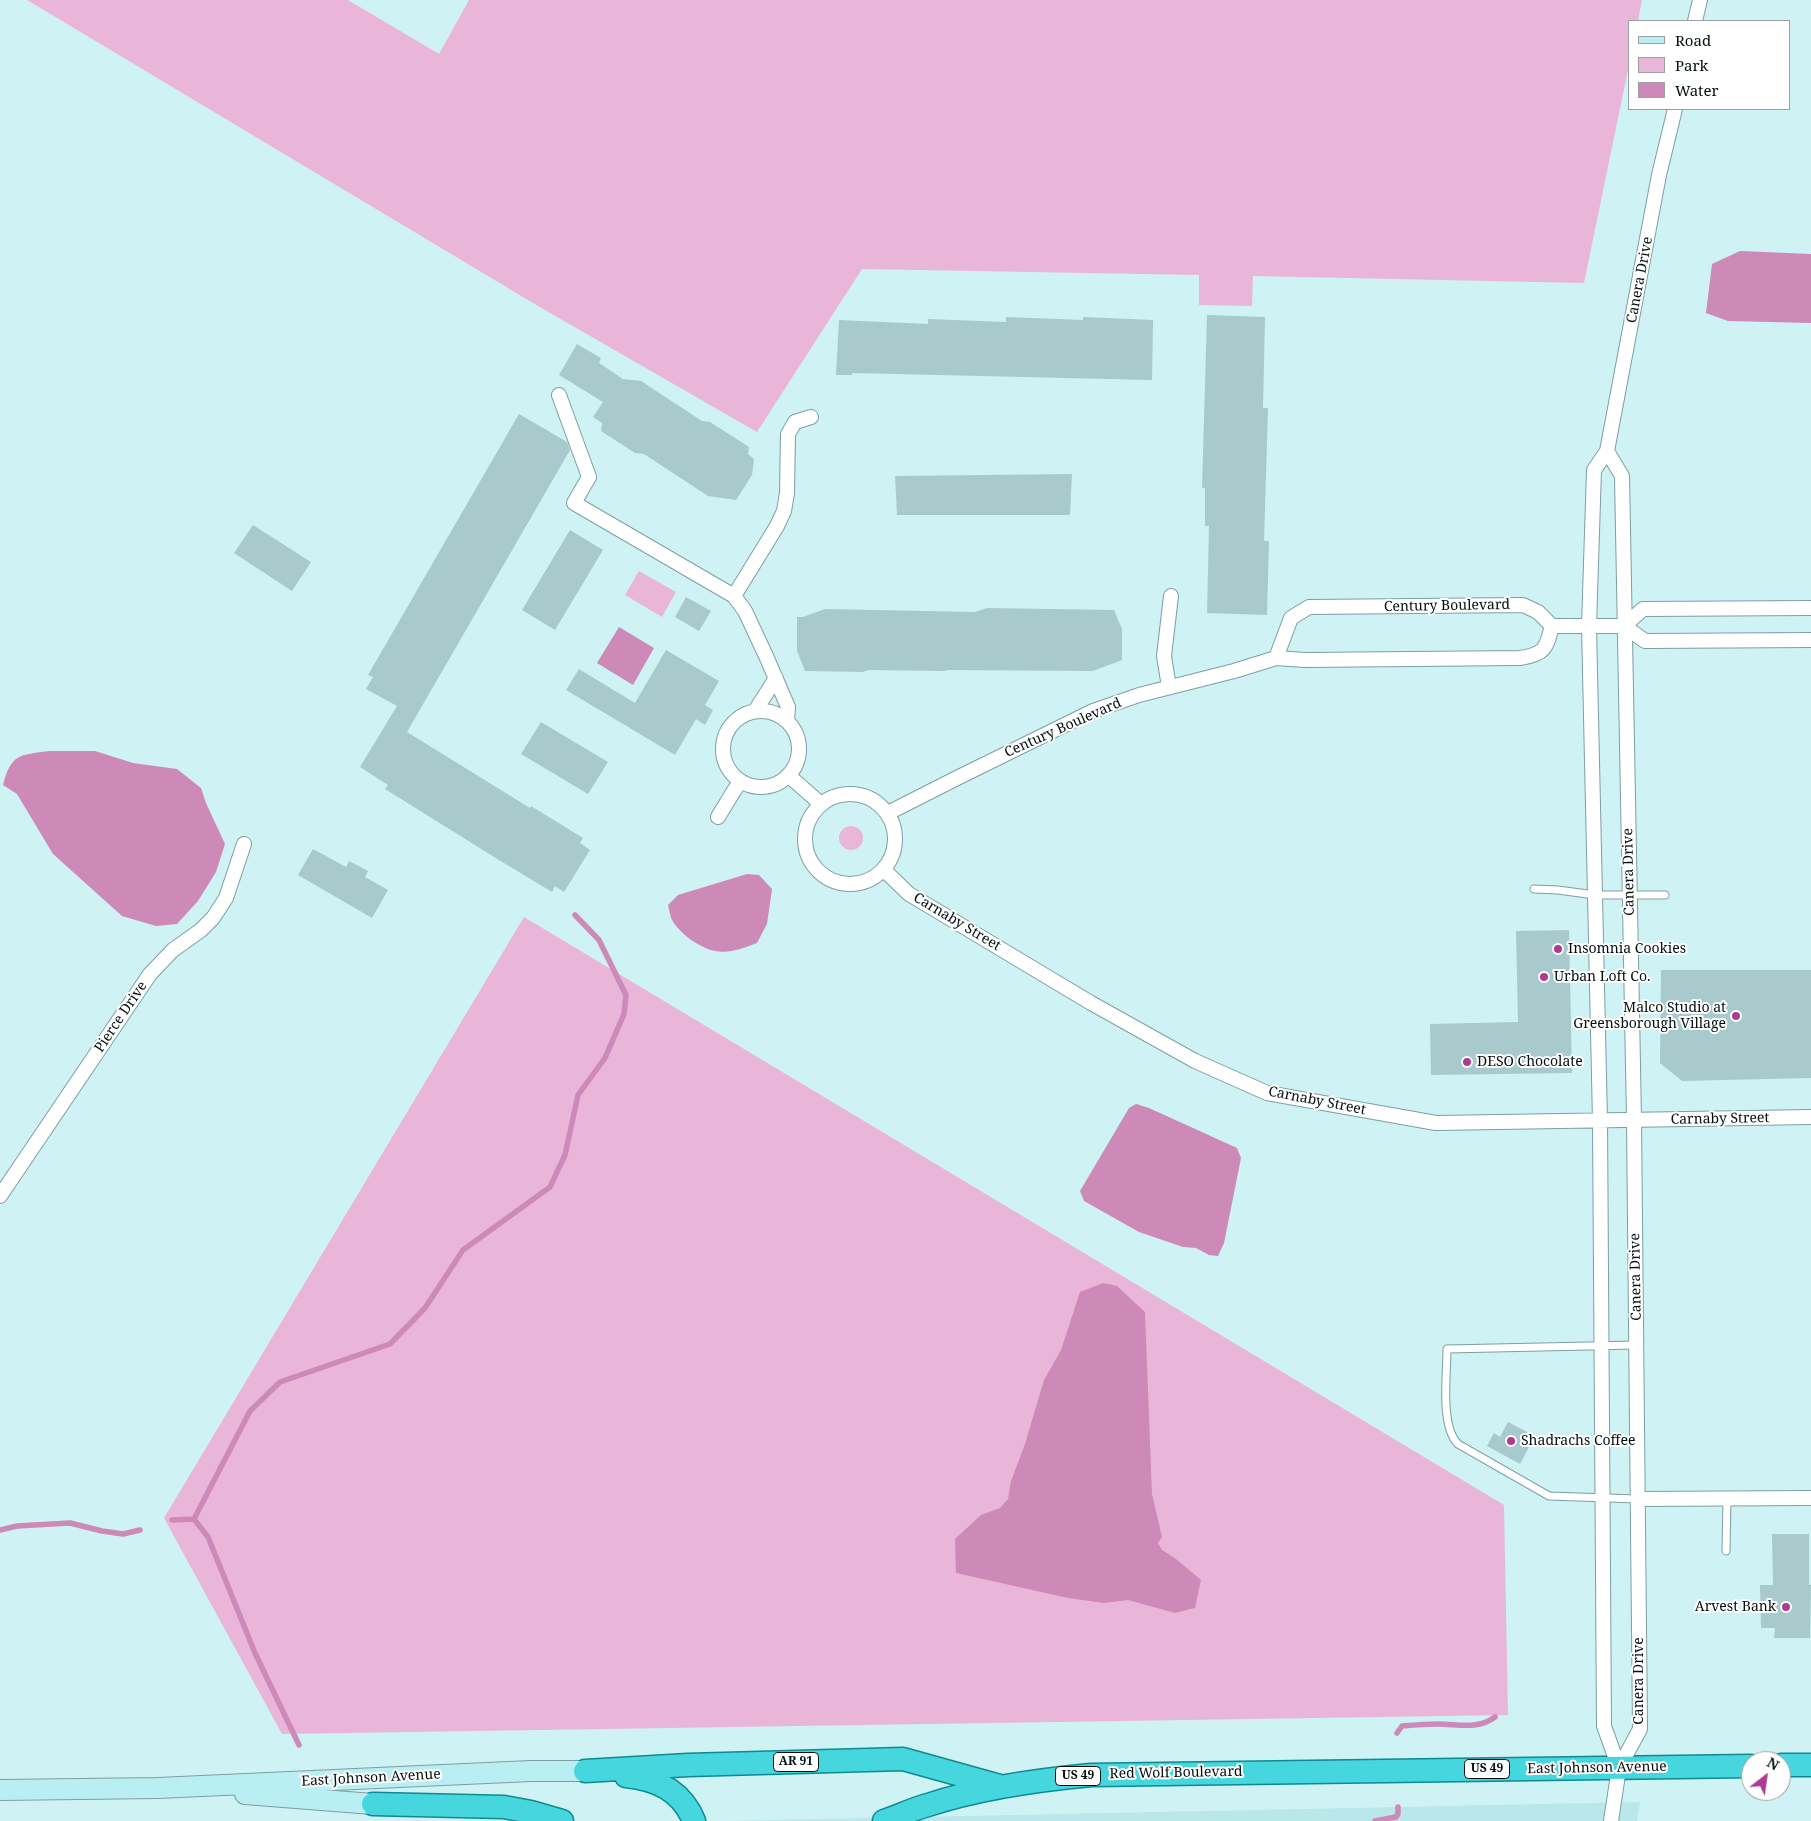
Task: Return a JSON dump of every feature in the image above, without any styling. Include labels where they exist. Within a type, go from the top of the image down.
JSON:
[{"type":"highway","name":"AR 91","points":[[584,1771],[688,1765],[903,1759],[1001,1787]]},
{"type":"highway","points":[[1791,1766],[1811,1765]]},
{"type":"highway","name":"East Johnson Avenue","points":[[1354,1771],[1741,1766]]},
{"type":"highway","points":[[584,1771],[645,1778],[652,1781],[681,1799],[694,1821]]},
{"type":"highway","name":"Red Wolf Boulevard","points":[[884,1821],[929,1804],[1001,1787],[1091,1775],[1354,1771]]},
{"type":"highway","points":[[373,1804],[399,1821]]},
{"type":"highway","name":"AR 91","points":[[373,1804],[504,1808],[531,1812],[562,1821]]},
{"type":"main road","name":"East Johnson Avenue","points":[[0,1790],[158,1788],[531,1771],[584,1771]]},
{"type":"main road","name":"East Johnson Avenue","points":[[158,1788],[373,1804]]},
{"type":"street","points":[[1695,20],[1700,0]]},
{"type":"street","name":"Canera Drive","points":[[1620,1768],[1604,1726],[1600,1121],[1589,626],[1594,470],[1607,451],[1660,175],[1675,110]]},
{"type":"street","points":[[559,395],[589,477],[574,503],[734,596],[745,611],[776,678],[788,707],[787,721]]},
{"type":"street","points":[[734,596],[784,512],[787,484],[788,434],[795,422],[811,417]]},
{"type":"street","name":"Canera Drive","points":[[1607,451],[1622,476],[1634,1120],[1638,1499],[1640,1729],[1620,1768]]},
{"type":"street","points":[[1169,687],[1164,656],[1171,596]]},
{"type":"street","name":"Century Boulevard","points":[[888,814],[1093,711],[1139,695],[1234,671],[1276,658],[1305,660],[1520,658],[1536,656],[1547,644],[1552,626],[1538,612],[1523,605],[1309,607],[1290,618],[1276,658]]},
{"type":"street","points":[[1624,626],[1643,609],[1811,608]]},
{"type":"street","points":[[1552,626],[1624,626],[1645,641],[1811,640]]},
{"type":"street","points":[[755,711],[776,678]]},
{"type":"street","points":[[755,711],[767,711],[787,721],[794,730],[798,742],[798,754],[795,765],[788,775],[778,783],[766,787],[752,786],[740,781],[731,774],[725,764],[722,752],[727,730],[734,720],[744,714],[755,711]]},
{"type":"street","points":[[788,775],[821,804]]},
{"type":"street","points":[[718,817],[740,781]]},
{"type":"street","points":[[849,793],[864,795],[878,802],[888,814],[894,827],[896,843],[892,857],[884,870],[872,879],[858,884],[843,884],[829,879],[817,870],[809,858],[805,844],[806,829],[811,815],[821,804],[834,796],[849,793]]},
{"type":"street","name":"Pierce Drive","points":[[0,1196],[150,974],[173,950],[202,930],[222,905],[244,844]]},
{"type":"street","name":"Carnaby Street","points":[[884,870],[909,894],[1091,1003],[1195,1061],[1267,1093],[1436,1123],[1811,1117]]},
{"type":"street","points":[[1638,1499],[1811,1498]]},
{"type":"street","points":[[1611,1821],[1620,1768]]},
{"type":"lane","points":[[1534,890],[1558,890],[1595,896],[1665,895]]},
{"type":"lane","points":[[1636,1345],[1601,1344],[1447,1349],[1447,1420],[1452,1438],[1458,1444],[1549,1496],[1638,1499]]},
{"type":"lane","points":[[1726,1498],[1726,1551]]},
{"type":"shaded area","points":[[1640,1802],[1637,1821],[726,1821]]},
{"type":"green space","points":[[27,0],[348,0],[439,54],[469,0],[1642,0],[1638,20],[1628,20],[1628,70],[1584,283],[1253,276],[1252,306],[1199,305],[1199,275],[862,269],[757,432],[538,306]]},
{"type":"green space","points":[[639,571],[676,592],[662,617],[625,595]]},
{"type":"green space","points":[[851,826],[859,830],[863,838],[859,846],[851,850],[843,846],[839,838],[843,830]]},
{"type":"green space","points":[[524,917],[1504,1505],[1508,1715],[282,1734],[164,1518]]},
{"type":"water","points":[[1740,251],[1811,254],[1811,323],[1728,321],[1706,313],[1712,264]]},
{"type":"water","points":[[619,627],[654,648],[633,685],[597,663]]},
{"type":"water","points":[[49,751],[95,751],[133,763],[177,769],[201,788],[225,844],[216,872],[198,901],[177,924],[156,926],[122,916],[53,854],[17,794],[3,785],[9,767],[18,758],[23,755]]},
{"type":"water","points":[[747,874],[759,875],[772,889],[767,924],[757,943],[742,949],[715,951],[691,940],[672,920],[668,905],[678,895]]},
{"type":"water","points":[[1136,1104],[1149,1108],[1237,1148],[1241,1158],[1224,1243],[1218,1256],[1209,1255],[1196,1248],[1183,1247],[1139,1232],[1084,1201],[1080,1191],[1129,1108]]},
{"type":"water","points":[[1103,1283],[1117,1286],[1145,1312],[1152,1494],[1162,1537],[1158,1543],[1162,1550],[1201,1580],[1195,1608],[1175,1613],[1128,1600],[1104,1603],[1068,1598],[956,1573],[955,1539],[981,1515],[1000,1508],[1008,1499],[1011,1481],[1025,1444],[1044,1380],[1061,1350],[1080,1292]]},
{"type":"building","points":[[1207,315],[1265,317],[1263,408],[1268,408],[1264,541],[1269,541],[1267,615],[1207,613],[1209,526],[1205,526],[1205,488],[1202,488]]},
{"type":"building","points":[[1006,317],[1083,320],[1083,317],[1153,320],[1152,380],[852,373],[852,375],[836,375],[839,320],[928,324],[928,319],[1006,322]]},
{"type":"building","points":[[577,344],[601,358],[599,363],[623,379],[641,381],[702,421],[710,422],[749,447],[748,454],[754,459],[752,475],[736,500],[708,496],[644,454],[635,453],[601,431],[602,423],[593,417],[603,402],[559,375]]},
{"type":"building","points":[[519,414],[567,442],[570,450],[407,732],[530,808],[531,806],[583,838],[580,843],[590,850],[564,892],[555,886],[552,892],[499,860],[385,789],[388,785],[360,767],[397,706],[366,689],[373,677],[368,675]]},
{"type":"building","points":[[1072,474],[1070,515],[897,515],[895,476]]},
{"type":"building","points":[[253,525],[311,562],[292,591],[234,553]]},
{"type":"building","points":[[570,530],[603,550],[555,630],[522,610]]},
{"type":"building","points":[[686,597],[711,611],[699,631],[675,617]]},
{"type":"building","points":[[987,608],[1114,610],[1122,629],[1122,660],[1093,671],[805,671],[797,651],[797,617],[803,617],[825,609],[975,612]]},
{"type":"building","points":[[666,650],[719,681],[705,705],[713,710],[705,725],[696,719],[675,755],[566,690],[579,669],[635,703]]},
{"type":"building","points":[[541,722],[608,762],[588,794],[521,754]]},
{"type":"building","points":[[313,849],[346,867],[349,861],[368,871],[365,877],[388,890],[372,918],[298,875]]},
{"type":"building","name":"Urban Loft Co.","points":[[1569,930],[1572,1073],[1431,1075],[1430,1024],[1518,1022],[1516,931]]},
{"type":"building","name":"Malco Studio at Greensborough Village","points":[[1661,970],[1811,970],[1811,1078],[1682,1081],[1660,1063]]},
{"type":"building","name":"Shadrachs Coffee","points":[[1508,1422],[1535,1436],[1520,1464],[1487,1446],[1494,1433],[1500,1437]]},
{"type":"building","name":"Arvest Bank","points":[[1772,1534],[1809,1534],[1809,1585],[1811,1585],[1810,1638],[1774,1638],[1775,1628],[1761,1628],[1760,1585],[1773,1585]]},
{"type":"waterway","points":[[299,1745],[255,1653],[208,1537],[194,1519],[250,1411],[280,1382],[390,1344],[425,1308],[463,1250],[550,1187],[565,1155],[578,1095],[605,1058],[624,1014],[626,995],[599,940],[575,915]]},
{"type":"waterway","points":[[172,1520],[194,1519]]},
{"type":"waterway","points":[[0,1530],[17,1526],[70,1523],[123,1534],[140,1530]]},
{"type":"waterway","points":[[1397,1733],[1402,1726],[1434,1724],[1475,1725],[1482,1724],[1495,1717]]},
{"type":"waterway","points":[[1375,1821],[1396,1817],[1398,1807]]},
{"type":"place","name":"Insomnia Cookies","points":[[1558,949]]},
{"type":"place","name":"Urban Loft Co.","points":[[1544,977]]},
{"type":"place","name":"Malco Studio at Greensborough Village","points":[[1736,1016]]},
{"type":"place","name":"DESO Chocolate","points":[[1467,1062]]},
{"type":"place","name":"Shadrachs Coffee","points":[[1511,1441]]},
{"type":"place","name":"Arvest Bank","points":[[1786,1607]]}]
